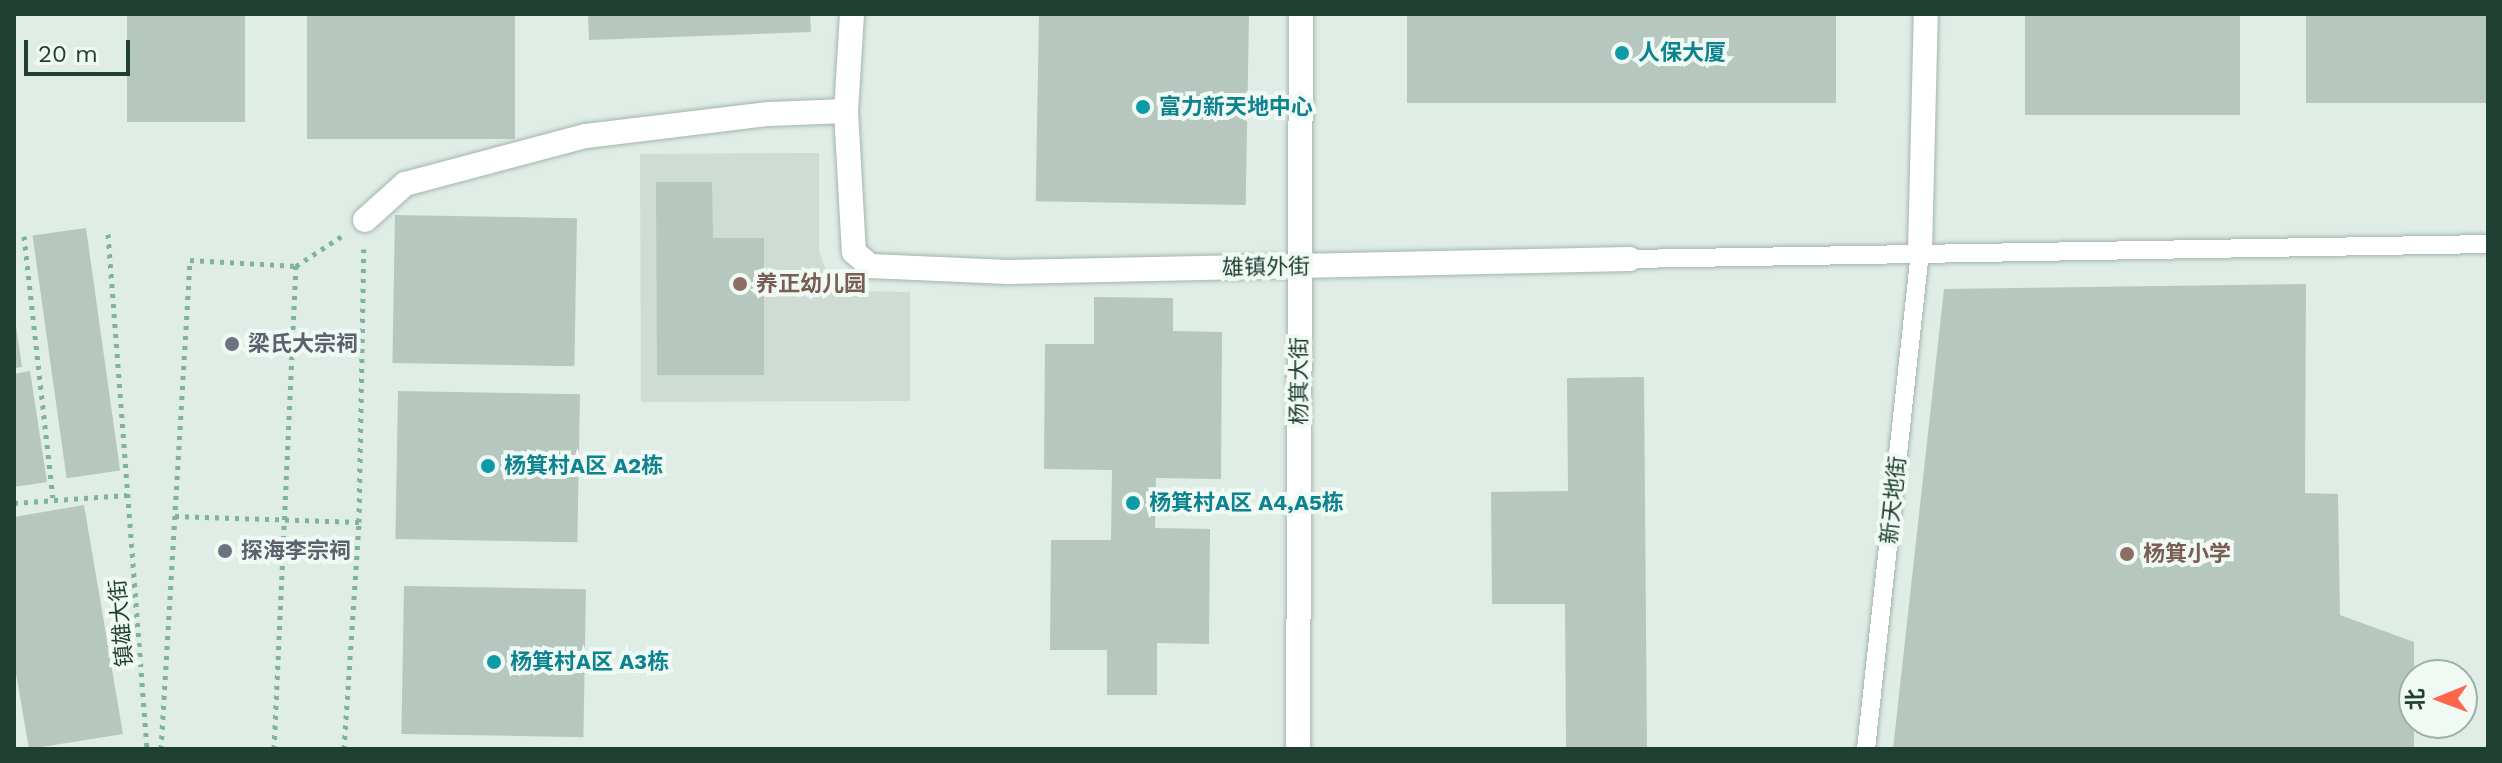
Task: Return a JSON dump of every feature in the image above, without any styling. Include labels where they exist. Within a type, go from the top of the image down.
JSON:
[{"type":"street","name":"雄镇外街","points":[[852,14],[846,111],[854,252],[870,266],[1008,272],[1630,259]]},
{"type":"street","name":"杨箕大街","points":[[1298,749],[1301,14]]},
{"type":"street","points":[[1920,252],[1926,14]]},
{"type":"street","points":[[365,220],[405,184],[586,136],[769,114],[846,111]]},
{"type":"lane","name":"雄镇外街","points":[[1630,259],[2488,244]]},
{"type":"lane","name":"新天地街","points":[[1866,749],[1920,252]]},
{"type":"path","points":[[161,749],[190,260],[296,266],[365,220]]},
{"type":"path","points":[[344,749],[359,522],[365,220]]},
{"type":"path","name":"镇雄大街","points":[[108,234],[147,749]]},
{"type":"path","points":[[24,236],[53,497]]},
{"type":"path","points":[[274,749],[296,266]]},
{"type":"path","points":[[14,503],[53,497],[127,495]]},
{"type":"path","points":[[175,516],[359,522]]},
{"type":"shaded area","name":"养正幼儿园","points":[[819,153],[819,252],[829,277],[851,291],[910,292],[910,401],[641,402],[640,154]]},
{"type":"building","points":[[127,14],[245,14],[245,122],[127,122]]},
{"type":"building","points":[[307,14],[515,14],[515,139],[307,139]]},
{"type":"building","points":[[588,14],[810,14],[811,32],[589,40]]},
{"type":"building","name":"富力新天地中心","points":[[1039,14],[1249,14],[1246,205],[1036,201]]},
{"type":"building","name":"人保大厦","points":[[1407,14],[1836,14],[1836,103],[1407,103]]},
{"type":"building","points":[[2025,14],[2240,14],[2240,115],[2025,115]]},
{"type":"building","points":[[2306,14],[2488,14],[2488,103],[2306,103]]},
{"type":"building","points":[[656,182],[712,182],[713,238],[764,238],[764,375],[657,375]]},
{"type":"building","points":[[395,215],[577,218],[574,366],[392,363]]},
{"type":"building","points":[[86,228],[120,471],[67,478],[33,236]]},
{"type":"building","name":"杨箕小学","points":[[2306,284],[2305,493],[2338,494],[2340,615],[2414,642],[2414,659],[2398,659],[2398,739],[2414,739],[2414,749],[1893,749],[1944,289]]},
{"type":"building","name":"杨箕村A区 A4,A5栋","points":[[1094,297],[1173,298],[1173,331],[1222,332],[1221,479],[1156,478],[1155,528],[1210,529],[1209,644],[1157,643],[1157,695],[1107,695],[1107,650],[1050,650],[1051,540],[1111,540],[1112,470],[1044,469],[1045,344],[1094,344]]},
{"type":"building","points":[[14,312],[22,367],[14,368]]},
{"type":"building","points":[[30,371],[47,482],[14,487],[14,374]]},
{"type":"building","points":[[1644,377],[1647,749],[1566,749],[1565,604],[1492,604],[1491,492],[1568,491],[1567,378]]},
{"type":"building","name":"杨箕村A区 A2栋","points":[[398,391],[580,394],[577,542],[395,539]]},
{"type":"building","points":[[84,505],[123,734],[29,749],[14,662],[14,517]]},
{"type":"building","name":"杨箕村A区 A3栋","points":[[404,586],[586,589],[583,737],[401,734]]},
{"type":"place","name":"人保大厦","points":[[1622,53]]},
{"type":"place","name":"富力新天地中心","points":[[1143,107]]},
{"type":"place","name":"养正幼儿园","points":[[740,284]]},
{"type":"place","name":"梁氏大宗祠","points":[[232,344]]},
{"type":"place","name":"杨箕村A区 A2栋","points":[[488,466]]},
{"type":"place","name":"杨箕村A区 A4,A5栋","points":[[1133,503]]},
{"type":"place","name":"探海李宗祠","points":[[225,551]]},
{"type":"place","name":"杨箕小学","points":[[2127,554]]},
{"type":"place","name":"杨箕村A区 A3栋","points":[[494,662]]}]
